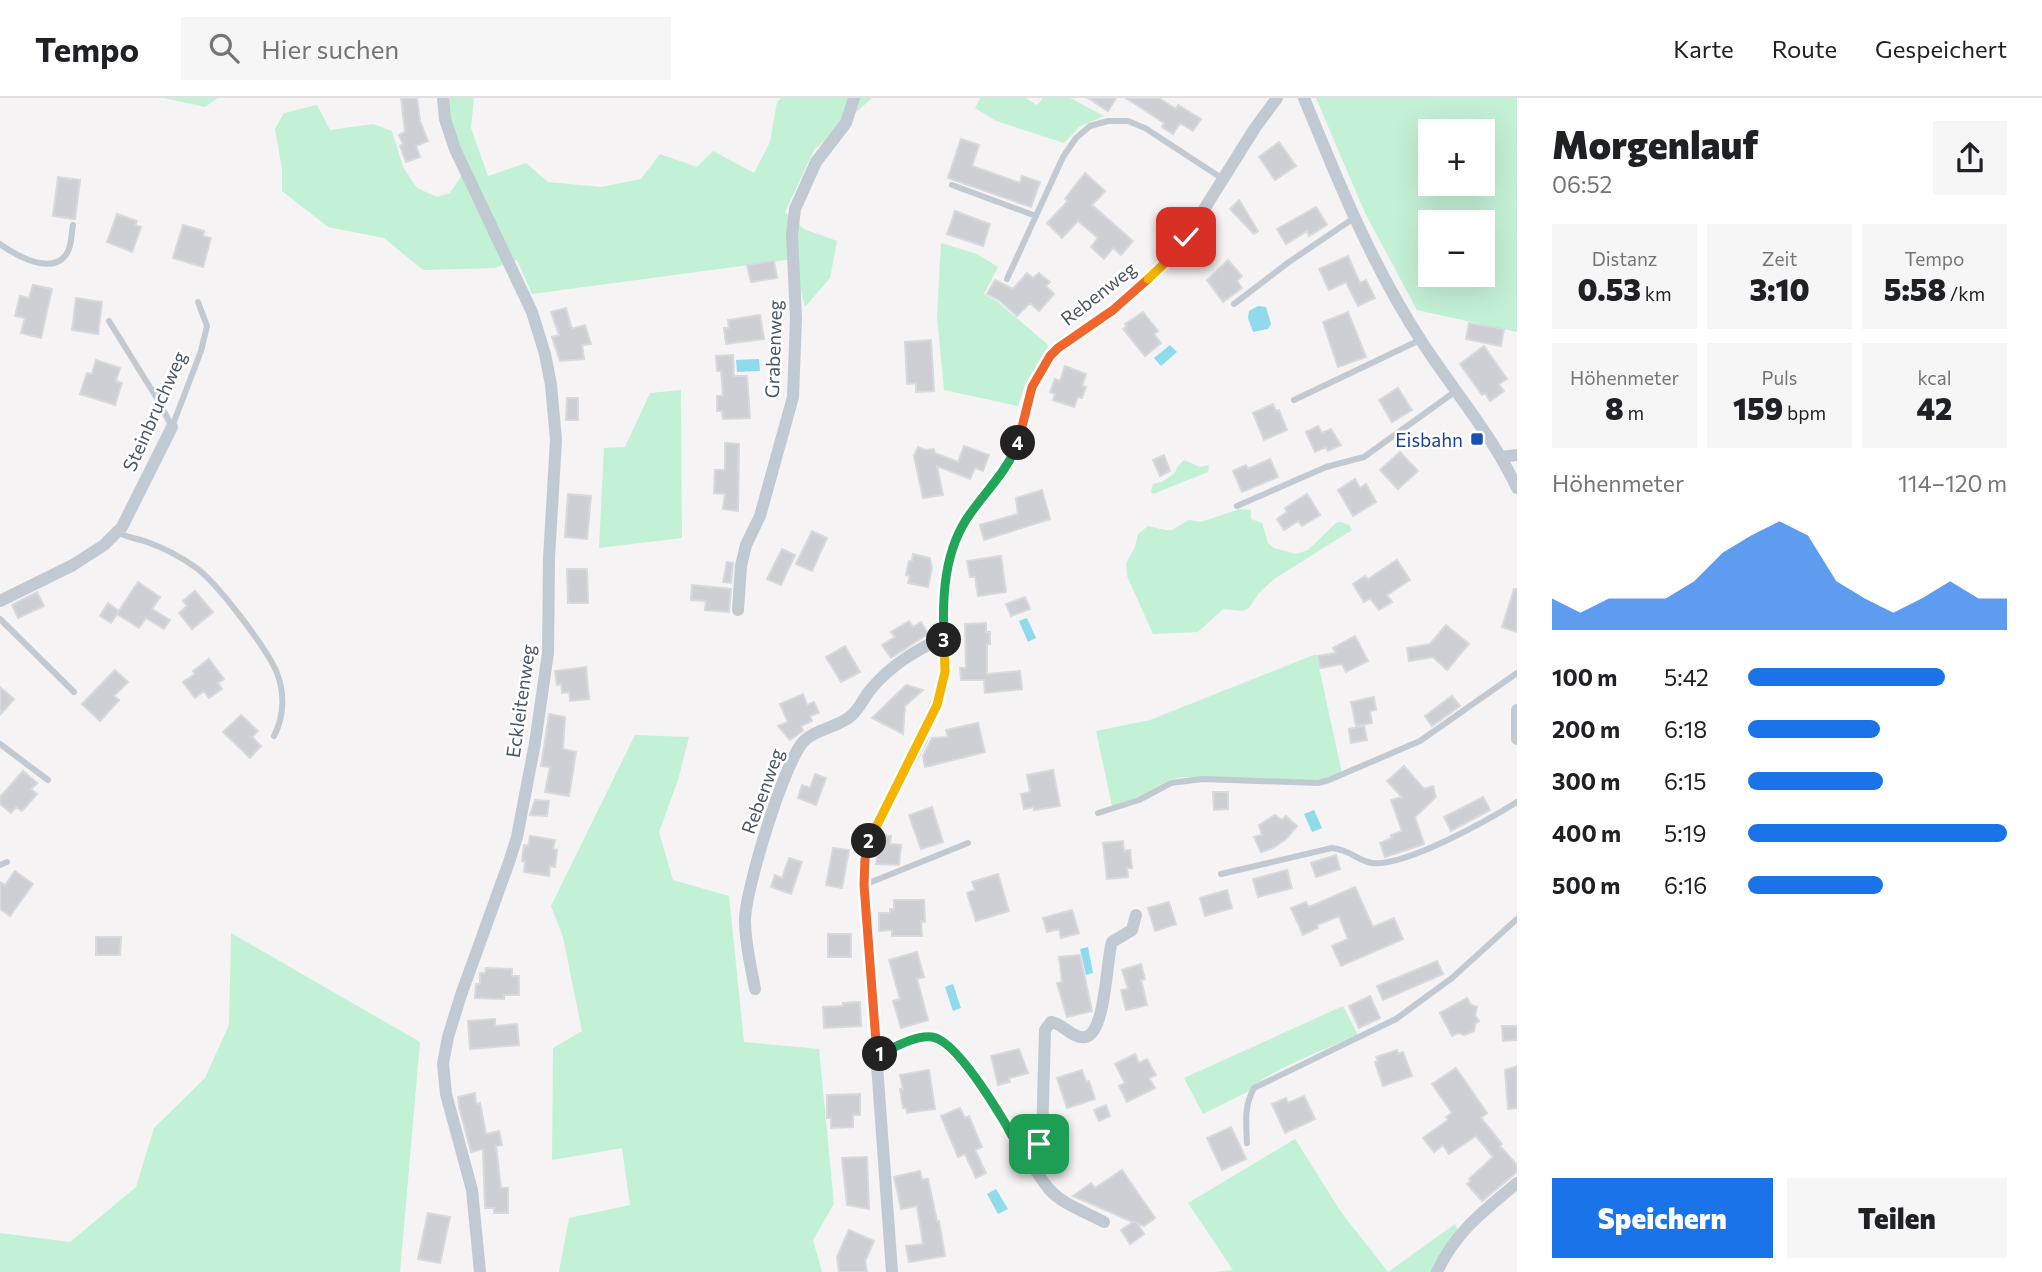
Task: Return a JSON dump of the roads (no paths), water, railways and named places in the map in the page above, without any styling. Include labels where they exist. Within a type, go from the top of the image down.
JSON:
[{"type":"street","name":"Eckleitenweg","points":[[443,98],[445,119],[455,149],[532,312],[549,375],[556,440],[549,558],[548,653],[533,754],[509,862],[447,1037],[443,1064],[446,1094],[472,1190],[480,1272]]},
{"type":"street","name":"Grabenweg","points":[[738,610],[741,566],[746,545],[760,516],[793,397],[796,318],[792,235],[795,209],[816,162],[846,122],[854,98]]},
{"type":"street","name":"Rebenweg","points":[[892,1272],[864,885],[865,859],[872,833],[921,741],[940,696],[945,672],[947,572],[951,552],[962,525],[1005,470],[1014,453],[1020,440],[1028,398],[1040,371],[1058,348],[1113,310],[1171,257],[1277,98]]},
{"type":"street","points":[[1304,98],[1354,218],[1420,340],[1503,457],[1517,488]]},
{"type":"street","name":"Steinbruchweg","points":[[0,601],[73,565],[104,545],[122,527],[172,427]]},
{"type":"street","points":[[1503,457],[1517,454]]},
{"type":"street","name":"Rebenweg","points":[[755,989],[747,944],[746,901],[777,799],[797,749],[807,738],[852,716],[889,670],[944,636]]},
{"type":"street","points":[[1517,710],[1517,739]]},
{"type":"street","points":[[1022,1147],[1034,1148],[1042,1138],[1044,1037],[1048,1025],[1056,1022],[1081,1037],[1091,1034],[1098,1022],[1112,943],[1132,930],[1136,915]]},
{"type":"street","points":[[877,1055],[924,1038],[937,1038],[944,1043],[972,1074],[1049,1189],[1063,1200],[1104,1222]]},
{"type":"street","points":[[1437,1272],[1461,1232],[1517,1182]]},
{"type":"lane","points":[[1007,279],[1063,157],[1076,138],[1090,126],[1108,121],[1128,121],[1144,128],[1223,178]]},
{"type":"lane","points":[[952,185],[1036,216]]},
{"type":"lane","points":[[1234,304],[1354,218]]},
{"type":"lane","points":[[0,244],[27,260],[41,263],[57,261],[66,256],[73,225]]},
{"type":"lane","name":"Steinbruchweg","points":[[172,427],[201,351],[207,326],[198,302]]},
{"type":"lane","points":[[109,321],[172,427]]},
{"type":"lane","points":[[1294,400],[1420,340]]},
{"type":"lane","points":[[1237,506],[1326,467],[1364,457],[1457,391]]},
{"type":"lane","points":[[117,532],[124,537],[146,541],[195,566],[206,575],[237,613],[277,673],[283,715],[274,736]]},
{"type":"lane","points":[[0,619],[74,692]]},
{"type":"lane","points":[[1098,813],[1139,800],[1171,783],[1183,780],[1318,783],[1329,780],[1420,741],[1517,673]]},
{"type":"lane","points":[[0,744],[48,780]]},
{"type":"lane","points":[[1221,874],[1332,848],[1342,848],[1366,862],[1387,863],[1454,837],[1517,802]]},
{"type":"lane","points":[[864,885],[968,843]]},
{"type":"lane","points":[[1247,1143],[1245,1114],[1248,1100],[1255,1088],[1396,1019],[1452,978],[1517,919]]},
{"type":"water","points":[[1258,306],[1266,307],[1271,324],[1268,329],[1253,332],[1248,318],[1249,311]]},
{"type":"water","points":[[1170,345],[1177,352],[1161,366],[1154,358]]},
{"type":"water","points":[[759,359],[760,371],[737,372],[736,360]]},
{"type":"water","points":[[1027,618],[1036,638],[1028,642],[1019,621]]},
{"type":"water","points":[[1314,810],[1322,828],[1312,832],[1304,814]]},
{"type":"water","points":[[1088,947],[1093,973],[1086,975],[1080,949]]},
{"type":"water","points":[[953,984],[961,1008],[953,1011],[945,987]]},
{"type":"water","points":[[996,1189],[1008,1209],[998,1214],[987,1194]]},
{"type":"place","name":"Eisbahn","points":[[1477,439]]}]
